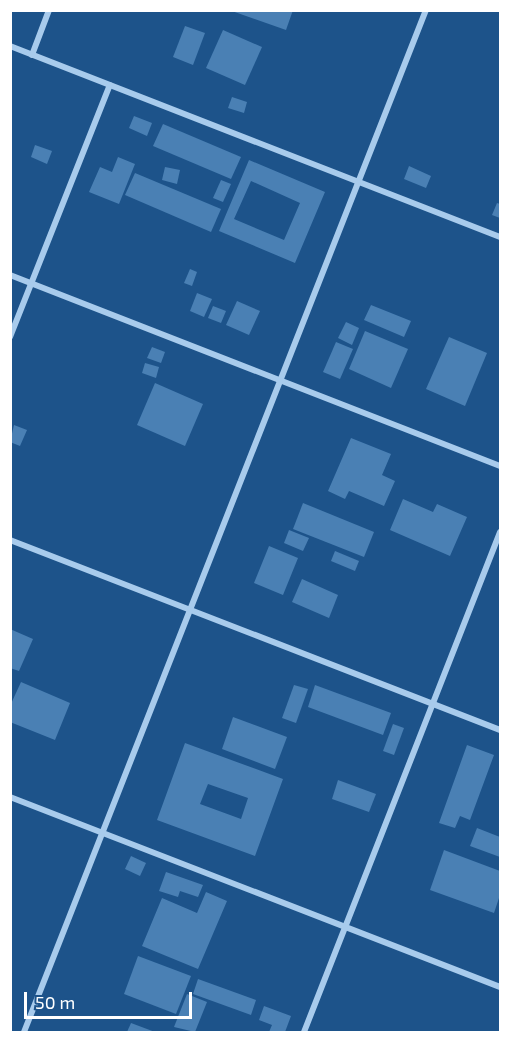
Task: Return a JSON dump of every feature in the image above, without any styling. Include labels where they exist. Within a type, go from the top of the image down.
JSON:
[{"type":"street","points":[[32,54],[49,10]]},
{"type":"street","points":[[24,1032],[426,10]]},
{"type":"street","points":[[10,46],[501,237]]},
{"type":"street","points":[[10,337],[110,85]]},
{"type":"street","points":[[10,275],[501,466]]},
{"type":"street","points":[[304,1032],[501,532]]},
{"type":"street","points":[[10,540],[501,730]]},
{"type":"street","points":[[10,796],[501,987]]},
{"type":"building","points":[[229,10],[293,10],[286,30]]},
{"type":"building","points":[[185,26],[205,33],[193,65],[173,57]]},
{"type":"building","points":[[223,30],[262,47],[245,85],[206,68]]},
{"type":"building","points":[[232,97],[247,102],[244,113],[228,108]]},
{"type":"building","points":[[134,116],[152,123],[147,136],[129,128]]},
{"type":"building","points":[[163,124],[241,157],[231,179],[153,146]]},
{"type":"building","points":[[35,145],[52,151],[47,164],[31,157]]},
{"type":"building","points":[[118,157],[135,164],[119,204],[89,192],[100,167],[112,172]]},
{"type":"building","points":[[249,160],[325,192],[295,263],[219,231]],"holes":[[[251,181],[300,203],[284,240],[234,219]]]},
{"type":"building","points":[[409,166],[431,176],[426,188],[404,179]]},
{"type":"building","points":[[165,167],[180,170],[177,184],[162,180]]},
{"type":"building","points":[[135,173],[221,209],[211,232],[125,195]]},
{"type":"building","points":[[221,180],[231,184],[223,202],[213,198]]},
{"type":"building","points":[[497,203],[500,204],[500,218],[492,215]]},
{"type":"building","points":[[190,269],[197,272],[192,286],[184,283]]},
{"type":"building","points":[[197,293],[212,299],[204,317],[190,311]]},
{"type":"building","points":[[237,301],[260,311],[249,335],[226,325]]},
{"type":"building","points":[[371,305],[411,321],[404,337],[364,320]]},
{"type":"building","points":[[213,306],[226,311],[221,323],[208,318]]},
{"type":"building","points":[[346,322],[359,328],[352,345],[338,338]]},
{"type":"building","points":[[365,331],[408,349],[391,388],[349,369]]},
{"type":"building","points":[[449,337],[487,353],[465,406],[426,389]]},
{"type":"building","points":[[336,342],[353,349],[340,379],[323,372]]},
{"type":"building","points":[[152,347],[165,352],[161,363],[147,358]]},
{"type":"building","points":[[145,363],[159,367],[156,378],[142,373]]},
{"type":"building","points":[[155,383],[203,404],[185,446],[137,425]]},
{"type":"building","points":[[14,425],[27,430],[20,446],[10,442]]},
{"type":"building","points":[[351,438],[391,454],[382,475],[395,481],[384,506],[349,491],[345,499],[328,491]]},
{"type":"building","points":[[403,499],[433,512],[437,504],[467,517],[450,556],[390,530]]},
{"type":"building","points":[[303,503],[374,532],[364,557],[293,529]]},
{"type":"building","points":[[289,530],[309,538],[303,551],[284,543]]},
{"type":"building","points":[[269,546],[298,558],[283,595],[254,583]]},
{"type":"building","points":[[335,551],[359,561],[355,571],[331,561]]},
{"type":"building","points":[[302,579],[338,595],[329,618],[292,602]]},
{"type":"building","points":[[10,629],[33,639],[19,671],[10,668]]},
{"type":"building","points":[[21,682],[70,703],[55,740],[10,722],[10,706]]},
{"type":"building","points":[[294,685],[308,689],[296,723],[282,718]]},
{"type":"building","points":[[315,685],[391,713],[383,735],[308,707]]},
{"type":"building","points":[[233,717],[287,737],[275,769],[222,749]]},
{"type":"building","points":[[393,724],[404,728],[394,755],[383,751]]},
{"type":"building","points":[[185,743],[283,779],[255,856],[157,820]],"holes":[[[208,784],[248,798],[241,819],[200,804]]]},
{"type":"building","points":[[467,745],[494,755],[470,820],[460,816],[455,828],[439,823]]},
{"type":"building","points":[[338,780],[376,794],[369,812],[332,799]]},
{"type":"building","points":[[477,828],[500,837],[500,857],[470,846]]},
{"type":"building","points":[[444,850],[500,871],[500,895],[494,913],[430,890]]},
{"type":"building","points":[[131,856],[146,863],[140,876],[125,869]]},
{"type":"building","points":[[166,872],[203,885],[198,897],[180,891],[178,897],[159,891]]},
{"type":"building","points":[[206,892],[227,901],[198,969],[142,946],[162,898],[197,913]]},
{"type":"building","points":[[138,956],[191,976],[176,1014],[124,994]]},
{"type":"building","points":[[198,979],[256,1000],[251,1015],[193,994]]},
{"type":"building","points":[[187,994],[207,1002],[195,1032],[174,1027]]},
{"type":"building","points":[[264,1006],[291,1016],[285,1032],[269,1032],[272,1025],[259,1020]]},
{"type":"building","points":[[131,1023],[155,1032],[127,1032]]}]
